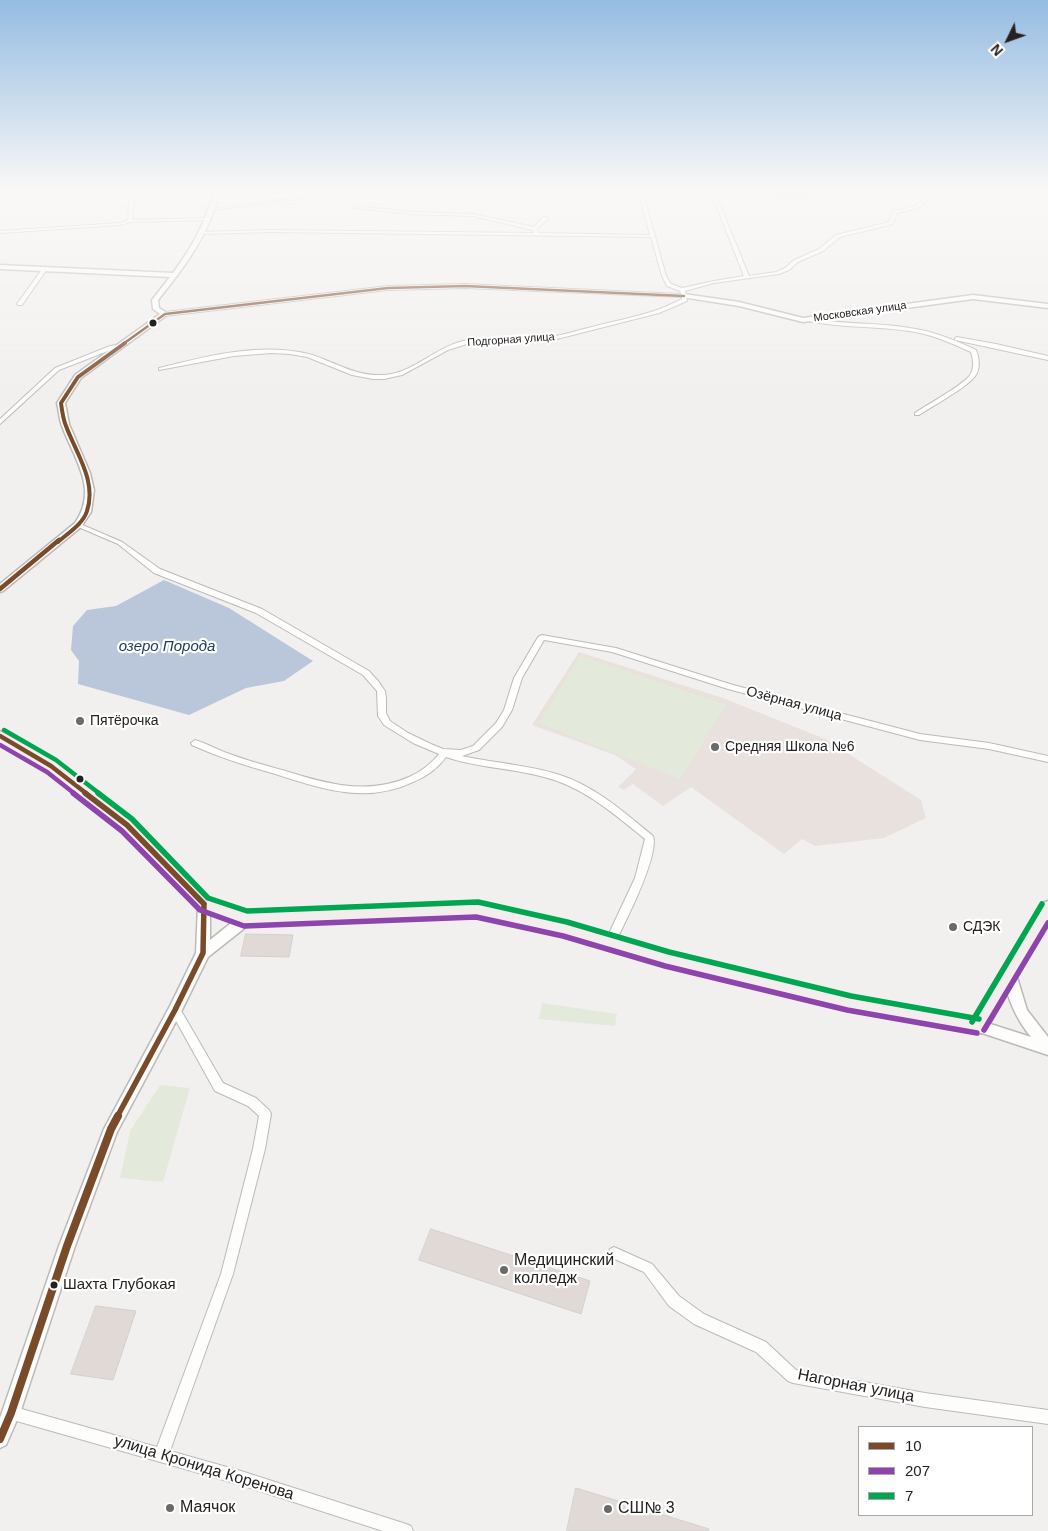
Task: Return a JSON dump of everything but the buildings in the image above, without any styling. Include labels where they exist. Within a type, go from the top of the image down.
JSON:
[{"type":"main road","points":[[0,736],[52,766],[127,825],[204,904],[246,918],[477,910],[565,929],[667,959],[849,1003],[978,1026],[1048,908]]},
{"type":"street","points":[[0,589],[78,525],[87,512],[90,490],[86,473],[65,424],[61,403],[78,377],[165,314],[156,309],[155,300],[176,275],[184,261]]},
{"type":"street","points":[[660,261],[669,285],[683,293],[714,282],[777,273],[787,269],[795,261]]},
{"type":"street","points":[[741,261],[747,277]]},
{"type":"street","points":[[0,267],[176,275]]},
{"type":"street","points":[[20,304],[46,269]]},
{"type":"street","name":"Московская улица","points":[[165,314],[388,288],[456,286],[683,293],[739,304],[802,320],[974,297],[1048,306]]},
{"type":"street","name":"Подгорная улица","points":[[161,369],[226,356],[263,351],[307,356],[361,376],[387,377],[398,375],[445,349],[456,345],[468,342],[550,339],[657,312],[685,300],[683,293]]},
{"type":"street","points":[[810,320],[846,325],[902,328],[1048,358]]},
{"type":"street","points":[[917,414],[966,382],[974,374],[976,363],[974,352],[939,336]]},
{"type":"street","points":[[0,422],[57,369],[112,347],[118,347]]},
{"type":"street","points":[[78,525],[120,543],[157,571],[259,611],[366,674],[376,683],[382,695],[381,712],[384,721],[409,738],[470,761],[511,767],[567,781],[590,793],[650,838],[647,858],[638,883],[610,942]]},
{"type":"street","name":"Озёрная улица","points":[[445,752],[461,753],[476,748],[499,725],[508,710],[518,678],[542,637],[613,650],[730,687],[920,736],[989,746],[1048,759]]},
{"type":"street","points":[[195,743],[216,754],[321,785],[351,791],[380,791],[404,784],[430,769],[440,760],[445,752]]},
{"type":"street","points":[[203,953],[204,904]]},
{"type":"street","points":[[0,1439],[5,1412],[111,1129],[175,1010],[203,953],[246,918]]},
{"type":"street","points":[[1008,974],[1015,1002],[1024,1020],[1048,1048]]},
{"type":"street","points":[[162,1454],[227,1274],[258,1148],[264,1114],[252,1102],[219,1087],[175,1010]]},
{"type":"street","points":[[978,1026],[1048,1048]]},
{"type":"street","name":"Нагорная улица","points":[[614,1253],[648,1268],[674,1301],[699,1319],[762,1347],[793,1376],[925,1400],[1048,1417]]},
{"type":"street","name":"улица Кронида Коренова","points":[[5,1412],[162,1454],[406,1531]]},
{"type":"shaded area","name":"Средняя Школа №6","points":[[579,652],[723,698],[825,739],[921,800],[926,818],[884,838],[815,846],[802,839],[784,854],[691,787],[663,806],[633,784],[623,790],[618,787],[636,769],[615,755],[532,725]]},
{"type":"green space","points":[[580,656],[726,705],[680,779],[539,723]]},
{"type":"green space","points":[[542,1003],[617,1014],[615,1026],[539,1019]]},
{"type":"green space","points":[[160,1085],[190,1088],[163,1182],[120,1178],[130,1131]]},
{"type":"water","name":"озеро Порода","points":[[164,580],[229,608],[313,661],[284,681],[246,688],[189,715],[78,684],[79,661],[71,650],[73,626],[87,610],[116,606]]},
{"type":"transit line","name":"10","points":[[0,589],[78,525],[87,512],[90,490],[86,473],[65,424],[61,403],[78,377],[165,314],[388,288],[465,286],[684,296]]},
{"type":"transit line","name":"7","points":[[4,730],[56,760],[132,819],[208,898],[247,911],[478,902],[567,922],[669,952],[851,996],[979,1019]]},
{"type":"transit line","name":"10","points":[[0,736],[51,766],[127,825],[204,904]]},
{"type":"transit line","name":"207","points":[[0,745],[47,772],[122,831],[200,910],[244,926],[476,917],[563,936],[665,966],[847,1010],[977,1033]]},
{"type":"transit line","name":"10","points":[[0,1439],[11,1413],[67,1246],[111,1129],[175,1010],[203,953],[204,904]]},
{"type":"transit line","name":"7","points":[[972,1022],[1042,904]]},
{"type":"transit line","name":"207","points":[[984,1030],[1048,923]]},
{"type":"place","name":"Пятёрочка","points":[[80,721]]},
{"type":"place","name":"Средняя Школа №6","points":[[715,747]]},
{"type":"place","name":"СДЭК","points":[[953,927]]},
{"type":"place","name":"Медицинский колледж","points":[[504,1270]]},
{"type":"place","name":"Шахта Глубокая","points":[[54,1285]]},
{"type":"place","name":"Маячок","points":[[170,1508]]},
{"type":"place","name":"СШ№ 3","points":[[608,1509]]}]
